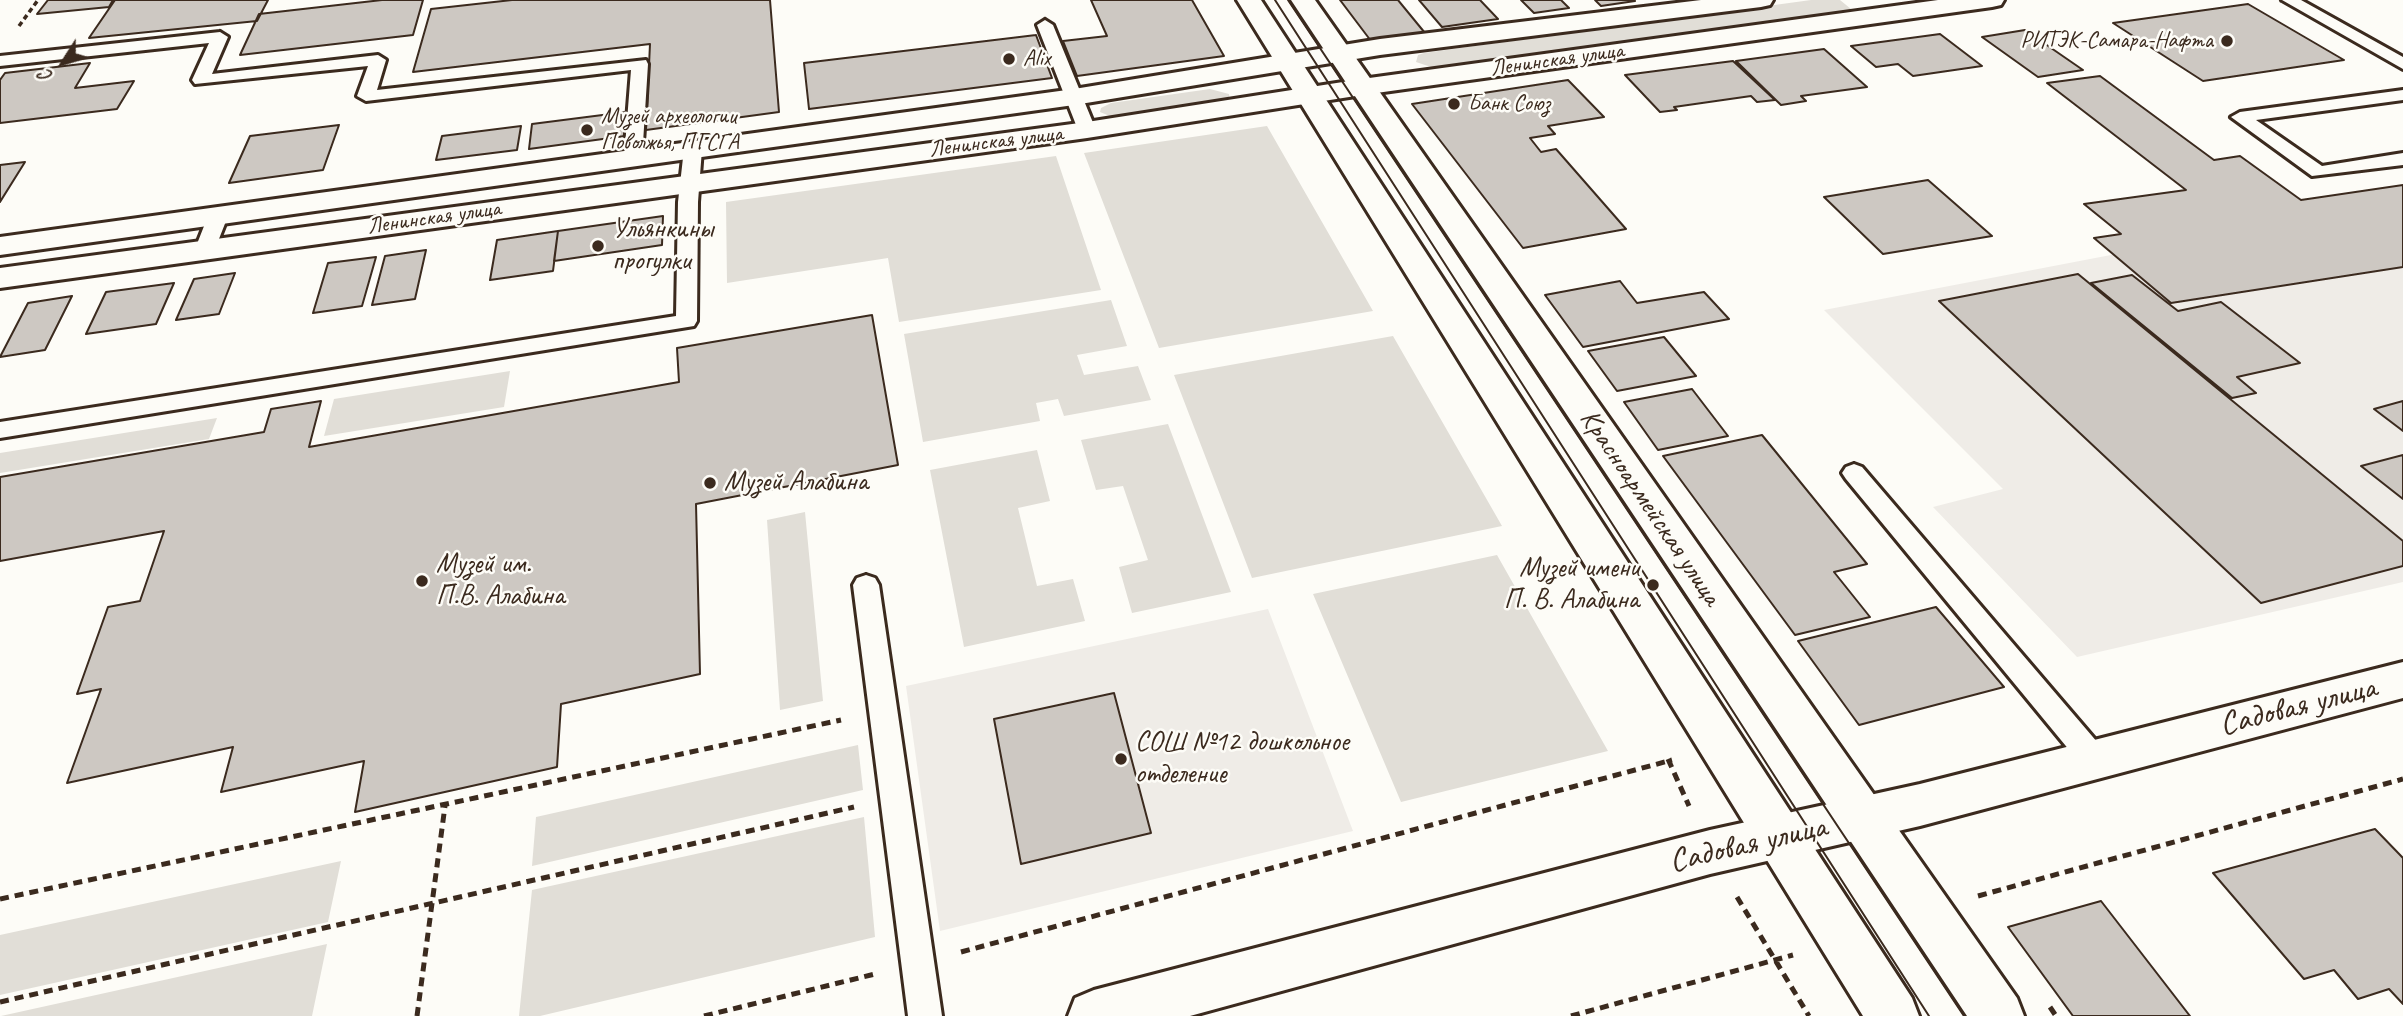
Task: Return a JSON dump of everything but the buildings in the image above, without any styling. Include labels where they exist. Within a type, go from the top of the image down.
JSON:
[{"type":"street","points":[[1249,0],[1892,1016]]},
{"type":"street","name":"Красноармейская улица","points":[[1303,0],[1998,1016]]},
{"type":"street","name":"Ленинская улица","points":[[0,246],[1074,97],[1340,54],[1761,0]]},
{"type":"street","name":"Ленинская улица","points":[[0,278],[1087,130],[1925,4],[1992,0]]},
{"type":"street","name":"Садовая улица","points":[[1094,1016],[1697,855],[1862,818],[2403,680]]},
{"type":"lane","points":[[2290,0],[2403,64]]},
{"type":"lane","points":[[2318,0],[2403,48]]},
{"type":"lane","points":[[1045,25],[1087,130]]},
{"type":"lane","points":[[0,61],[220,37],[201,80],[378,60],[366,96],[640,64],[633,159]]},
{"type":"lane","points":[[2403,95],[2239,117],[2319,172],[2403,159]]},
{"type":"lane","points":[[0,430],[686,321],[688,202],[693,149]]},
{"type":"lane","points":[[205,250],[219,216]]},
{"type":"lane","points":[[1854,473],[2094,759]]},
{"type":"lane","points":[[866,585],[925,1016]]},
{"type":"path","points":[[0,899],[821,724]]},
{"type":"path","points":[[704,1016],[918,964],[1669,761],[1724,750]]},
{"type":"path","points":[[1972,898],[2403,779]]},
{"type":"path","points":[[0,1002],[896,797]]},
{"type":"path","points":[[418,1016],[445,806]]},
{"type":"path","points":[[1571,1016],[1774,959]]},
{"type":"shaded area","points":[[1811,0],[1840,0],[1851,9],[1844,13],[1434,68],[1416,62],[1418,55],[1424,53]]},
{"type":"shaded area","points":[[1210,89],[1229,94],[1230,101],[1117,119],[1100,112],[1101,108],[1111,103]]},
{"type":"shaded area","points":[[1267,126],[1373,311],[1159,348],[1084,153]]},
{"type":"shaded area","points":[[1056,156],[1101,290],[899,322],[888,258],[727,283],[726,202]]},
{"type":"shaded area","points":[[2403,199],[2403,582],[2077,657],[1933,507],[2003,489],[1824,310]]},
{"type":"shaded area","points":[[1111,300],[1127,346],[1077,355],[1084,375],[1138,366],[1151,400],[1064,416],[1058,399],[1036,403],[1040,421],[923,442],[904,334]]},
{"type":"shaded area","points":[[1393,336],[1502,526],[1252,578],[1174,375]]},
{"type":"shaded area","points":[[510,371],[504,407],[324,436],[334,399]]},
{"type":"shaded area","points":[[217,418],[209,439],[0,473],[0,453]]},
{"type":"shaded area","points":[[1168,424],[1231,592],[1132,613],[1119,567],[1148,560],[1123,486],[1096,490],[1081,440]]},
{"type":"shaded area","points":[[1037,450],[1050,501],[1018,508],[1037,586],[1073,579],[1085,621],[964,647],[930,470]]},
{"type":"shaded area","points":[[805,512],[823,701],[780,710],[767,520]]},
{"type":"shaded area","points":[[1497,555],[1608,751],[1401,802],[1313,594]]},
{"type":"shaded area","name":"СОШ №12 дошкольное отделение","points":[[1268,609],[1353,831],[940,931],[906,686]]},
{"type":"shaded area","points":[[858,745],[863,790],[532,866],[536,817]]},
{"type":"shaded area","points":[[864,817],[875,937],[540,1016],[519,1016],[532,890]]},
{"type":"shaded area","points":[[341,861],[328,922],[0,995],[0,935]]},
{"type":"shaded area","points":[[327,944],[312,1016],[1,1016]]},
{"type":"tram line","points":[[1275,0],[1929,1016]]},
{"type":"tram line","points":[[1288,0],[1964,1016]]},
{"type":"place","name":"РИТЭК-Самара-Нафта","points":[[2227,41]]},
{"type":"place","name":"Alix","points":[[1009,59]]},
{"type":"place","name":"Банк Союз","points":[[1454,104]]},
{"type":"place","name":"Музей археологии Поволжья, ПГСГА","points":[[587,130]]},
{"type":"place","name":"Ульянкины прогулки","points":[[598,246]]},
{"type":"place","name":"Музей Алабина","points":[[710,483]]},
{"type":"place","name":"Музей им. П.В. Алабина","points":[[422,581]]},
{"type":"place","name":"Музей имени П. В. Алабина","points":[[1653,585]]},
{"type":"place","name":"СОШ №12 дошкольное отделение","points":[[1121,759]]}]
